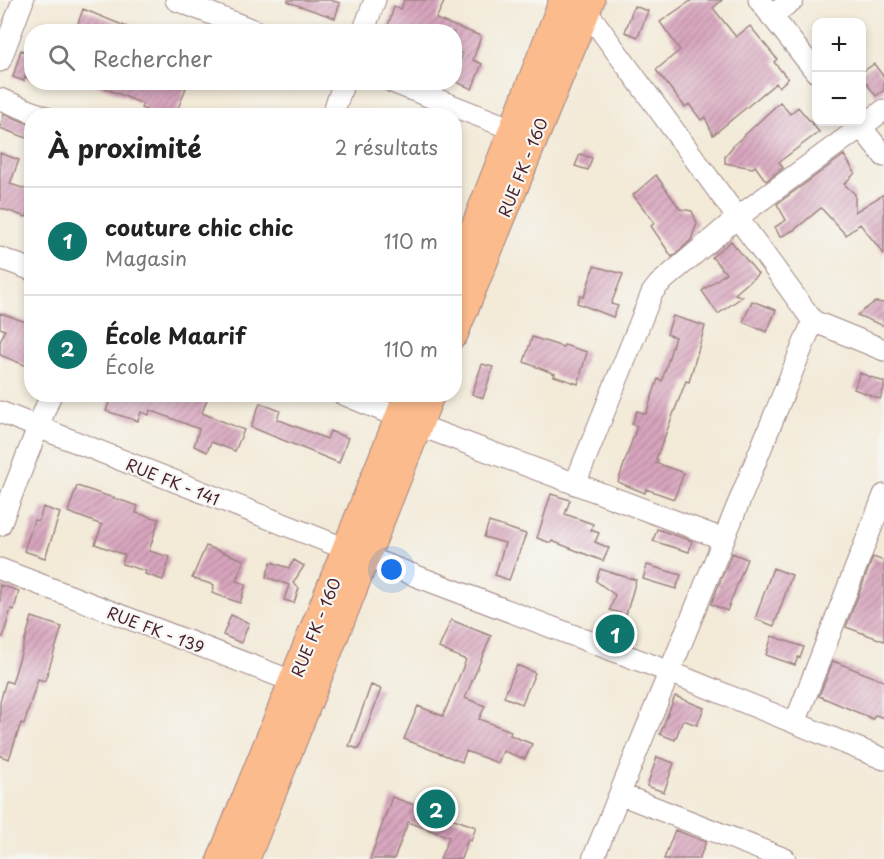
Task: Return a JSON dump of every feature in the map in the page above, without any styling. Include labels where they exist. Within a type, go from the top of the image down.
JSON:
[{"type":"main road","name":"RUE FK - 160","points":[[462,263],[524,133],[580,3]]},
{"type":"main road","name":"RUE FK - 160","points":[[462,311],[524,133]]},
{"type":"main road","name":"RUE FK - 160","points":[[221,859],[302,685],[356,553],[409,412],[421,402]]},
{"type":"main road","name":"RUE FK - 160","points":[[246,859],[302,685]]},
{"type":"street","points":[[0,61],[23,0]]},
{"type":"street","points":[[176,0],[238,24]]},
{"type":"street","points":[[366,24],[375,0]]},
{"type":"street","points":[[792,0],[765,8],[812,67]]},
{"type":"street","points":[[580,3],[813,321],[884,350]]},
{"type":"street","points":[[335,108],[341,90]]},
{"type":"street","points":[[413,90],[459,108]]},
{"type":"street","points":[[0,99],[24,108]]},
{"type":"street","points":[[462,109],[524,133]]},
{"type":"street","points":[[866,120],[884,110]]},
{"type":"street","points":[[575,484],[652,293],[659,284],[738,217],[856,126]]},
{"type":"street","points":[[861,126],[884,156]]},
{"type":"street","points":[[0,258],[24,267]]},
{"type":"street","points":[[593,859],[813,321]]},
{"type":"street","points":[[0,525],[48,402]]},
{"type":"street","points":[[373,402],[409,412],[575,484],[723,539]]},
{"type":"street","name":"RUE FK - 141","points":[[0,412],[356,553],[670,672],[884,759]]},
{"type":"street","points":[[795,723],[884,495]]},
{"type":"street","name":"RUE FK - 139","points":[[0,569],[302,685]]},
{"type":"street","points":[[620,794],[741,851],[785,859]]},
{"type":"building","points":[[288,0],[330,0],[340,3],[335,18],[288,2]]},
{"type":"building","points":[[404,0],[445,0],[436,19],[449,24],[389,24],[394,7],[401,9]]},
{"type":"building","points":[[692,0],[722,0],[713,8],[736,37],[750,26],[777,59],[774,62],[788,79],[779,87],[776,83],[713,135],[705,117],[701,120],[689,104],[685,107],[656,70],[680,50],[660,22]]},
{"type":"building","points":[[634,6],[648,11],[638,37],[625,32]]},
{"type":"building","points":[[83,9],[120,24],[78,24]]},
{"type":"building","points":[[462,29],[481,36],[473,60],[482,64],[472,89],[462,85]]},
{"type":"building","points":[[21,50],[24,51],[24,81],[13,77]]},
{"type":"building","points":[[874,64],[884,77],[884,90],[876,96],[866,83],[866,70]]},
{"type":"building","points":[[109,90],[185,90],[178,108],[141,108],[143,104]]},
{"type":"building","points":[[780,102],[790,114],[798,107],[819,132],[779,162],[783,168],[766,181],[755,166],[753,168],[725,163],[725,156]]},
{"type":"building","points":[[4,114],[24,122],[24,137],[0,128]]},
{"type":"building","points":[[0,153],[19,160],[10,184],[24,188],[24,216],[0,208]]},
{"type":"building","points":[[580,154],[592,158],[588,170],[575,166]]},
{"type":"building","points":[[844,155],[855,173],[844,184],[855,194],[855,212],[884,194],[884,254],[860,224],[846,235],[821,208],[794,230],[780,237],[775,227],[786,220],[777,204]]},
{"type":"building","points":[[656,175],[680,209],[692,211],[697,223],[691,240],[672,257],[651,226],[655,223],[633,195]]},
{"type":"building","points":[[731,241],[758,274],[735,294],[742,297],[718,314],[702,291],[726,273],[712,257]]},
{"type":"building","points":[[594,266],[623,274],[611,304],[618,306],[613,317],[577,303],[580,296],[584,297]]},
{"type":"building","points":[[752,301],[776,310],[767,332],[743,322]]},
{"type":"building","points":[[875,302],[884,303],[884,326],[857,315]]},
{"type":"building","points":[[0,313],[24,321],[24,365],[0,355],[0,342],[5,330],[0,328]]},
{"type":"building","points":[[673,316],[705,326],[689,382],[686,381],[656,459],[658,460],[656,463],[684,473],[674,499],[646,489],[645,493],[618,482],[637,426],[632,424],[637,411],[646,414],[658,379],[662,381],[675,337],[667,334]]},
{"type":"building","points":[[532,337],[587,352],[578,384],[524,362]]},
{"type":"building","points":[[482,364],[493,367],[483,398],[472,394]]},
{"type":"building","points":[[860,373],[884,382],[880,399],[854,389]]},
{"type":"building","points":[[109,402],[206,402],[202,413],[244,430],[235,451],[211,442],[207,452],[194,446],[199,429],[150,410],[149,415],[141,412],[138,421],[106,411]]},
{"type":"building","points":[[260,403],[280,411],[277,419],[327,439],[330,431],[348,438],[339,463],[251,427]]},
{"type":"building","points":[[77,486],[138,506],[136,513],[159,519],[149,551],[170,557],[163,580],[145,574],[146,571],[122,564],[125,555],[95,544],[102,525],[68,512]]},
{"type":"building","points":[[551,494],[570,500],[565,514],[593,524],[591,530],[599,533],[595,542],[609,548],[603,561],[552,541],[551,543],[537,538]]},
{"type":"building","points":[[43,507],[60,513],[45,558],[24,551],[34,520],[39,521]]},
{"type":"building","points":[[489,522],[526,534],[509,580],[495,575],[505,543],[484,537]]},
{"type":"building","points":[[657,529],[692,541],[689,552],[653,541]]},
{"type":"building","points":[[206,546],[244,560],[236,581],[246,584],[240,603],[212,593],[214,585],[192,578]]},
{"type":"building","points":[[732,553],[747,559],[727,611],[711,604]]},
{"type":"building","points":[[873,557],[884,561],[884,641],[846,627]]},
{"type":"building","points":[[294,560],[304,566],[293,583],[299,588],[294,603],[284,600],[289,585],[266,577],[271,562],[289,568]]},
{"type":"building","points":[[647,565],[681,575],[676,589],[643,579]]},
{"type":"building","points":[[773,568],[792,575],[774,626],[755,619]]},
{"type":"building","points":[[600,569],[636,580],[626,615],[610,610],[615,595],[596,581]]},
{"type":"building","points":[[0,585],[19,591],[3,637],[0,637]]},
{"type":"building","points":[[231,615],[249,623],[241,643],[223,635]]},
{"type":"building","points":[[32,617],[62,627],[45,681],[38,679],[24,724],[21,723],[9,759],[0,756],[0,702],[6,681],[12,683]]},
{"type":"building","points":[[451,620],[491,636],[465,698],[485,706],[479,719],[511,731],[510,735],[532,744],[525,759],[503,751],[498,763],[466,751],[462,762],[404,739],[418,706],[443,716],[466,660],[439,648]]},
{"type":"building","points":[[772,636],[804,647],[795,665],[766,655]]},
{"type":"building","points":[[833,661],[884,681],[884,718],[875,715],[873,719],[819,696]]},
{"type":"building","points":[[517,665],[535,673],[522,704],[504,697]]},
{"type":"building","points":[[371,685],[381,689],[359,749],[349,746]]},
{"type":"building","points":[[675,696],[704,708],[697,725],[683,720],[675,740],[660,734]]},
{"type":"building","points":[[657,757],[674,763],[664,792],[647,786]]},
{"type":"building","points":[[392,797],[476,827],[471,841],[468,839],[461,859],[440,859],[449,837],[408,822],[394,859],[370,859]]},
{"type":"building","points":[[675,830],[706,842],[699,859],[664,859]]},
{"type":"place","name":"couture chic chic","points":[[615,634]]},
{"type":"place","name":"École Maarif","points":[[436,809]]}]
